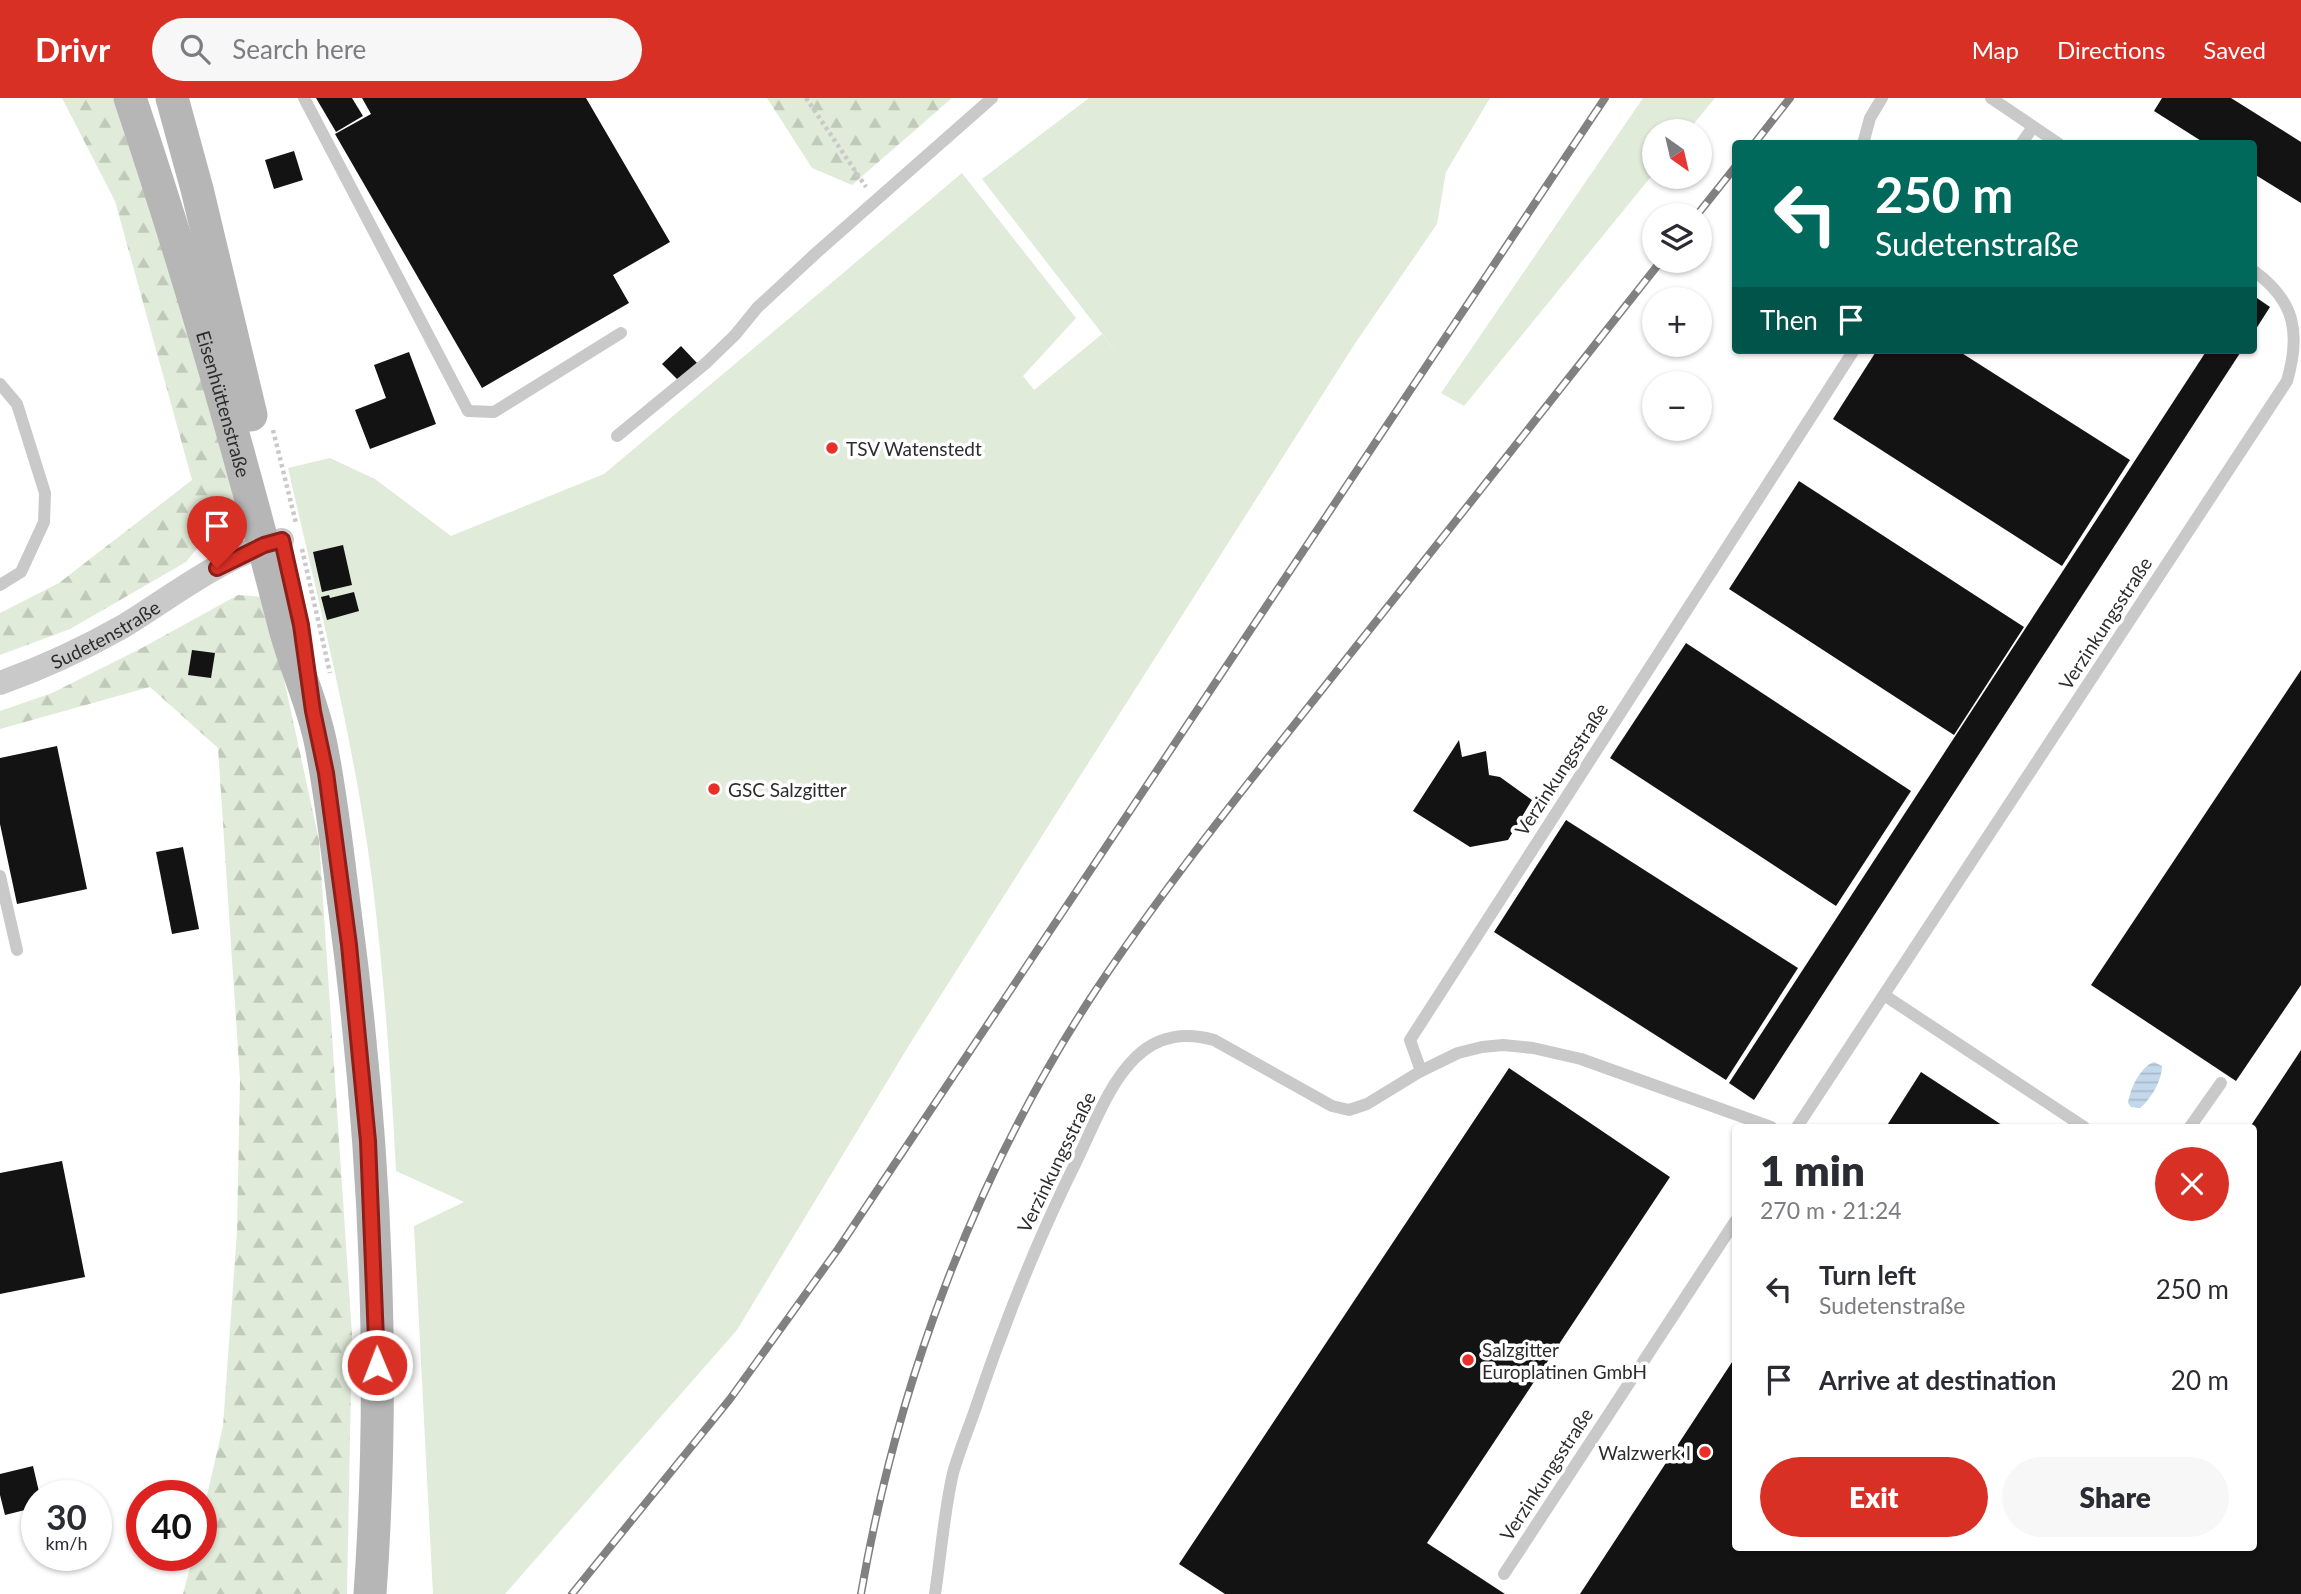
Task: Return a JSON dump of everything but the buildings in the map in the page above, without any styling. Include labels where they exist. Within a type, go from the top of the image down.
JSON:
[{"type":"street","name":"Eisenhüttenstraße","points":[[130,98],[273,542]]},
{"type":"street","name":"Eisenhüttenstraße","points":[[172,98],[197,189],[273,542],[285,631],[313,711],[326,773],[349,945],[369,1154],[377,1365],[370,1594]]},
{"type":"street","name":"Sudetenstraße","points":[[0,683],[68,656],[217,568],[273,542]]},
{"type":"lane","points":[[304,98],[468,411],[494,412],[621,332]]},
{"type":"lane","points":[[617,436],[706,363],[735,335],[757,307],[992,98]]},
{"type":"lane","points":[[1864,140],[1870,118],[1882,98]]},
{"type":"lane","points":[[1991,98],[2053,140]]},
{"type":"lane","points":[[2024,140],[2033,127]]},
{"type":"lane","name":"Verzinkungsstraße","points":[[1799,1124],[2287,381],[2296,361],[2296,321],[2286,301],[2272,284],[2257,273]]},
{"type":"lane","name":"Verzinkungsstraße","points":[[1421,1071],[1410,1040],[1851,354]]},
{"type":"lane","points":[[0,384],[17,404],[45,494],[44,522],[21,572],[0,585]]},
{"type":"lane","points":[[0,876],[17,950]]},
{"type":"lane","points":[[1884,995],[2079,1124]]},
{"type":"lane","name":"Verzinkungsstraße","points":[[935,1594],[953,1474],[1004,1323],[1053,1207],[1119,1079],[1136,1057],[1153,1045],[1171,1037],[1194,1034],[1214,1040],[1332,1106],[1349,1110],[1367,1104],[1421,1071],[1458,1054],[1482,1047],[1503,1045],[1533,1048],[1581,1059],[1763,1124]]},
{"type":"lane","points":[[2192,1124],[2221,1083]]},
{"type":"lane","name":"Verzinkungsstraße","points":[[1504,1574],[1732,1226]]},
{"type":"path","points":[[806,98],[876,201]]},
{"type":"green space","points":[[62,98],[114,98],[136,151],[242,493],[186,562],[70,629],[0,655],[0,613],[59,583],[192,480],[115,201]]},
{"type":"green space","points":[[767,98],[952,98],[852,185],[812,168]]},
{"type":"green space","name":"GSC Salzgitter","points":[[1089,98],[1490,98],[1446,172],[1437,224],[1354,345],[911,1042],[737,1330],[505,1594],[433,1594],[414,1226],[464,1202],[396,1171],[384,988],[372,879],[356,775],[335,672],[288,468],[330,458],[375,479],[451,536],[604,474],[962,173],[1076,318],[1023,376],[1034,390],[1102,334],[1128,367],[982,179]]},
{"type":"green space","points":[[1643,98],[1715,98],[1698,119],[1642,119],[1642,188],[1464,406],[1441,393]]},
{"type":"green space","points":[[238,595],[266,597],[319,840],[352,1335],[347,1594],[183,1594],[189,1571],[217,1571],[217,1480],[210,1480],[223,1426],[237,1231],[240,1080],[218,748],[150,687],[0,729],[0,711],[52,693]]},
{"type":"water","points":[[2154,1062],[2162,1066],[2155,1089],[2140,1108],[2131,1107],[2128,1103],[2136,1079]]},
{"type":"railway","points":[[572,1594],[730,1399],[838,1249],[1605,98]]},
{"type":"railway","points":[[1757,140],[1790,98]]},
{"type":"railway","points":[[1707,203],[1732,171]]},
{"type":"railway","points":[[861,1594],[876,1516],[919,1361],[976,1211],[1010,1138],[1048,1067],[1090,999],[1182,868],[1652,273]]},
{"type":"place","name":"TSV Watenstedt","points":[[832,448]]},
{"type":"place","name":"GSC Salzgitter","points":[[714,789]]},
{"type":"place","name":"Salzgitter Europlatinen GmbH","points":[[1468,1360]]},
{"type":"place","name":"Walzwerk I","points":[[1705,1452]]},
{"type":"route","points":[[217,568],[264,545],[282,540],[301,625],[313,711],[326,773],[357,1014],[371,1192],[377,1365]]}]
